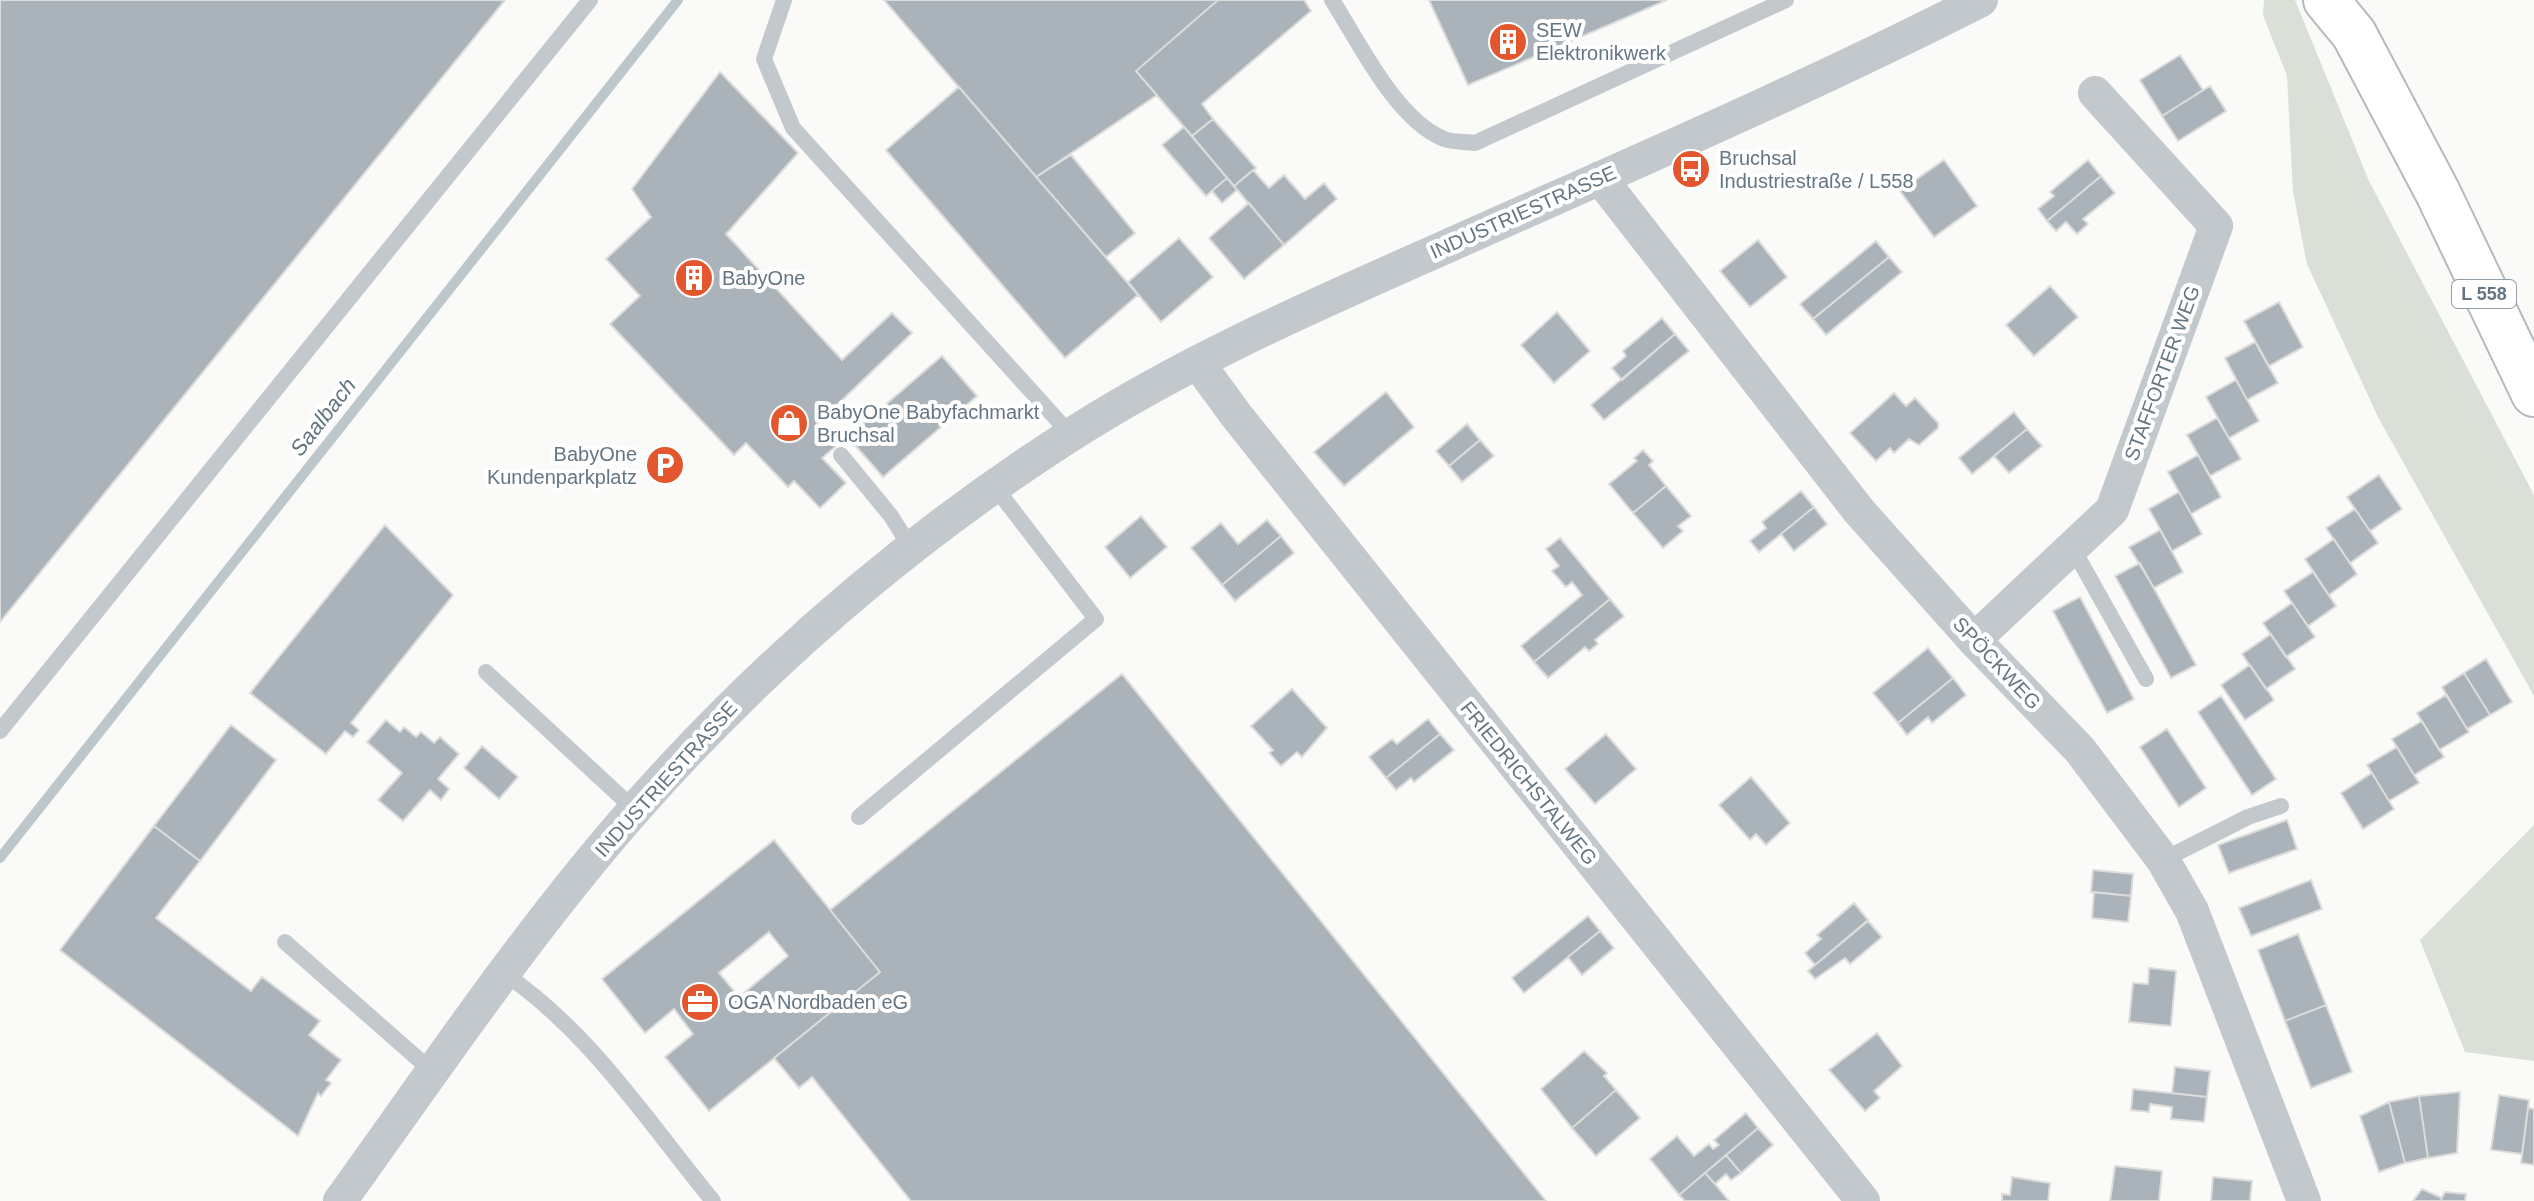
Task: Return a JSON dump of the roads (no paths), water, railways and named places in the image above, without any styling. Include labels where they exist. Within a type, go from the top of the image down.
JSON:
[{"type":"main road","name":"L 558","points":[[2326,0],[2351,17],[2534,394]]},
{"type":"street","name":"INDUSTRIESTRASSE","points":[[340,1201],[505,974],[635,810],[737,700],[839,605],[911,548],[1071,435],[1198,363],[1308,308],[1860,62],[1981,0]]},
{"type":"street","name":"STAFFORTER WEG","points":[[1974,640],[2112,510],[2216,226],[2095,93]]},
{"type":"street","name":"SPÖCKWEG","points":[[1600,178],[1859,511],[1974,640],[2080,750],[2163,860],[2192,911],[2304,1201]]},
{"type":"street","name":"FRIEDRICHSTALWEG","points":[[1198,363],[1245,428],[1863,1201]]},
{"type":"lane","points":[[0,731],[590,0]]},
{"type":"lane","points":[[784,0],[764,59],[793,128],[1071,435]]},
{"type":"lane","points":[[1332,0],[1381,77],[1414,120],[1445,139],[1475,143],[1786,0]]},
{"type":"lane","points":[[841,455],[891,516],[911,548]]},
{"type":"lane","points":[[859,817],[1096,619],[995,487]]},
{"type":"lane","points":[[2072,547],[2146,679]]},
{"type":"lane","points":[[486,672],[635,810]]},
{"type":"lane","points":[[2163,860],[2245,818],[2281,806]]},
{"type":"lane","points":[[285,942],[433,1072]]},
{"type":"lane","points":[[505,974],[541,999],[578,1035],[713,1201]]},
{"type":"waterway","name":"Saalbach","points":[[0,858],[678,0]]},
{"type":"place","name":"SEW Elektronikwerk","points":[[1508,42]]},
{"type":"place","name":"Bruchsal Industriestraße / L558","points":[[1691,169]]},
{"type":"place","name":"BabyOne","points":[[694,278]]},
{"type":"place","name":"BabyOne Babyfachmarkt Bruchsal","points":[[789,423]]},
{"type":"place","name":"BabyOne Kundenparkplatz","points":[[665,465]]},
{"type":"place","name":"OGA Nordbaden eG","points":[[700,1002]]}]
